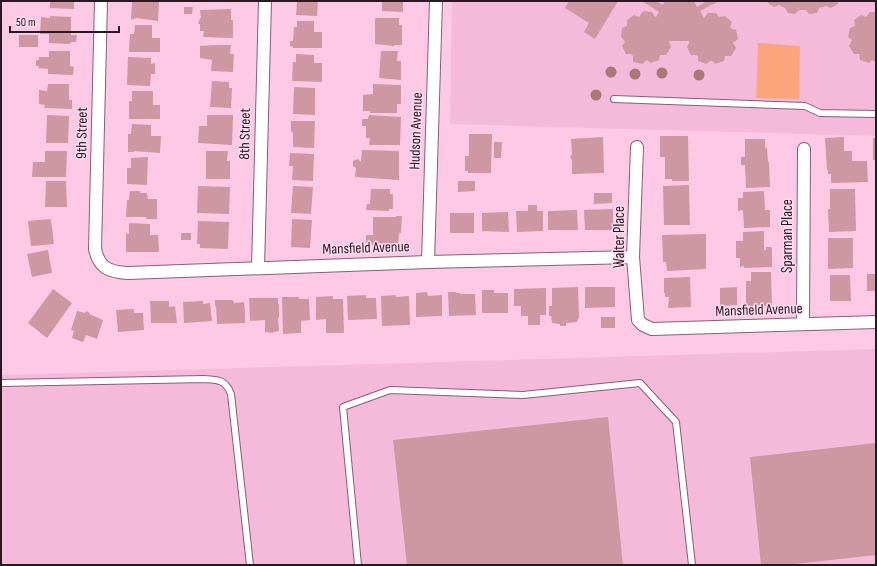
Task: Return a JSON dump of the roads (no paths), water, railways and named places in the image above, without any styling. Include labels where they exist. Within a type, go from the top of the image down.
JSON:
[{"type":"street","name":"9th Street","points":[[101,1],[95,249],[97,258],[101,265]]},
{"type":"street","name":"8th Street","points":[[258,268],[264,1]]},
{"type":"street","name":"Hudson Avenue","points":[[428,262],[436,1]]},
{"type":"street","name":"Walter Place","points":[[637,147],[633,257],[638,320],[643,326]]},
{"type":"street","name":"Sparman Place","points":[[803,324],[804,149]]},
{"type":"street","name":"Mansfield Avenue","points":[[101,265],[108,270],[128,273],[428,262],[633,257]]},
{"type":"street","name":"Mansfield Avenue","points":[[643,326],[652,329],[876,322]]},
{"type":"lane","points":[[614,99],[805,106],[820,113],[876,114]]},
{"type":"lane","points":[[1,383],[204,379],[222,381],[229,387],[232,394],[250,565]]},
{"type":"lane","points":[[358,565],[343,407],[390,390],[523,395],[640,383],[676,422],[692,565]]}]
